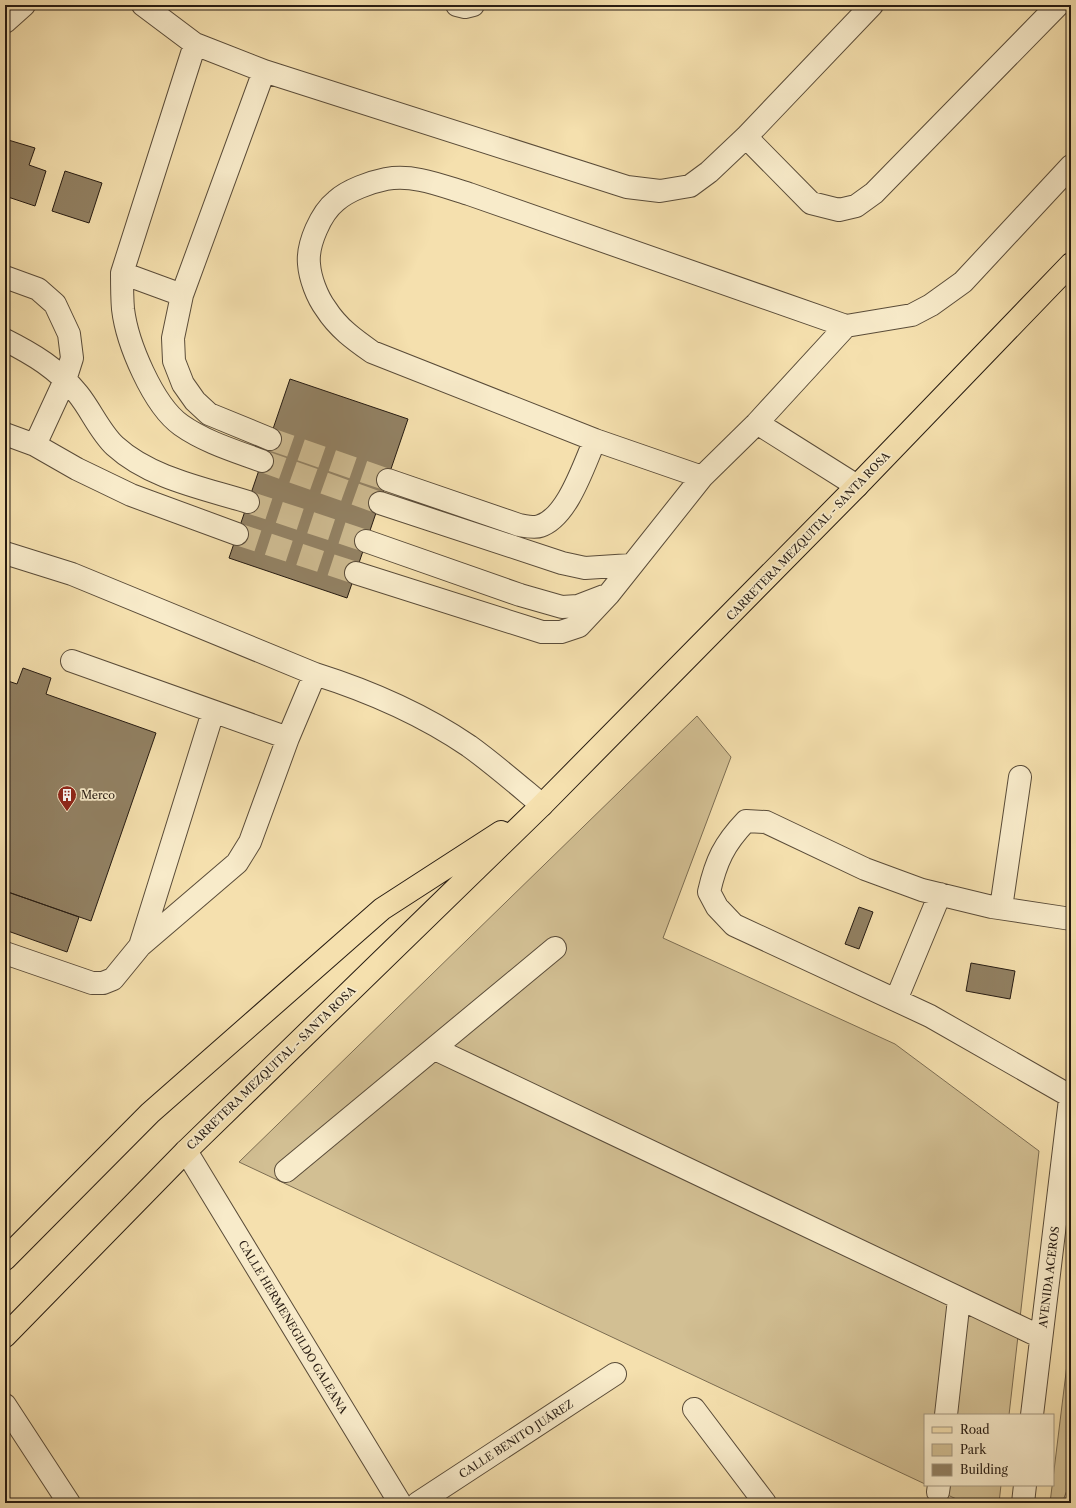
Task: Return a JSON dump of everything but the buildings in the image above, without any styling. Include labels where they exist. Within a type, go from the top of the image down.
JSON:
[{"type":"main road","name":"CARRETERA MEZQUITAL - SANTA ROSA","points":[[5,1336],[186,1151],[542,805],[857,486],[1071,264]]},
{"type":"main road","name":"CARRETERA MEZQUITAL - SANTA ROSA","points":[[5,1260],[150,1113],[382,909],[542,805]]},
{"type":"street","points":[[5,22],[24,5]]},
{"type":"street","points":[[143,5],[195,44],[264,72],[627,187],[660,191],[690,186],[709,172],[746,137],[872,5]]},
{"type":"street","points":[[457,5],[465,7],[473,5]]},
{"type":"street","points":[[746,137],[811,203],[839,210],[856,206],[874,193],[1058,5]]},
{"type":"street","points":[[195,44],[122,273],[124,310],[137,359],[160,404],[169,416],[181,426],[203,438],[262,461]]},
{"type":"street","points":[[264,72],[182,295],[173,338],[174,361],[183,384],[195,401],[209,414],[270,439]]},
{"type":"street","points":[[702,477],[595,440],[372,352],[345,333],[325,309],[316,289],[309,263],[313,240],[321,219],[336,200],[365,184],[387,179],[416,178],[477,196],[846,326],[912,315],[938,301],[963,282],[1071,166]]},
{"type":"street","points":[[122,273],[182,295]]},
{"type":"street","points":[[5,277],[38,289],[55,304],[69,334],[72,358],[65,380],[35,445]]},
{"type":"street","points":[[356,572],[542,632],[561,632],[579,626],[609,594],[702,477],[757,423],[846,326]]},
{"type":"street","points":[[5,340],[31,354],[57,372],[78,394],[114,445],[134,461],[165,475],[248,502]]},
{"type":"street","points":[[757,423],[857,486]]},
{"type":"street","points":[[5,434],[35,445],[77,469],[131,495],[237,534]]},
{"type":"street","points":[[388,480],[519,525],[539,526],[553,520],[568,500],[595,440]]},
{"type":"street","points":[[380,503],[562,563],[585,568],[631,565]]},
{"type":"street","points":[[366,541],[520,595],[562,607],[578,606],[609,594]]},
{"type":"street","points":[[5,553],[72,574],[315,674],[356,687],[418,716],[468,746],[542,805]]},
{"type":"street","points":[[72,660],[288,738]]},
{"type":"street","points":[[5,953],[92,983],[103,983],[113,979],[140,946],[237,863],[250,842],[288,738],[315,674]]},
{"type":"street","points":[[140,946],[213,712]]},
{"type":"street","points":[[1001,908],[1020,777]]},
{"type":"street","points":[[1071,919],[1001,908],[922,890],[865,869],[766,822],[746,821],[728,840],[714,870],[709,892],[717,907],[734,925],[930,1016],[1071,1094]]},
{"type":"street","points":[[896,1000],[940,894]]},
{"type":"street","points":[[286,1171],[555,948]]},
{"type":"street","points":[[435,1049],[1041,1337]]},
{"type":"street","name":"AVENIDA ACEROS","points":[[1032,1414],[1071,1094]]},
{"type":"street","name":"CALLE HERMENEGILDO GALEANA","points":[[186,1151],[400,1503]]},
{"type":"street","points":[[946,1414],[959,1299]]},
{"type":"street","name":"CALLE BENITO JUÁREZ","points":[[418,1503],[615,1374]]},
{"type":"street","points":[[5,1405],[69,1503]]},
{"type":"street","points":[[694,1409],[765,1503]]},
{"type":"street","points":[[1023,1503],[1025,1486]]},
{"type":"green space","points":[[697,716],[731,757],[663,938],[895,1044],[1039,1151],[1009,1414],[924,1414],[924,1484],[239,1162]]},
{"type":"green space","points":[[1071,1332],[1071,1480],[1062,1503],[1050,1503],[1052,1486],[1054,1486],[1054,1470]]},
{"type":"green space","points":[[928,1486],[1001,1486],[999,1503],[965,1503]]},
{"type":"tunnel","points":[[270,439],[388,480]]},
{"type":"tunnel","points":[[262,461],[380,503]]},
{"type":"tunnel","points":[[248,502],[366,541]]},
{"type":"tunnel","points":[[237,534],[356,573]]},
{"type":"place","name":"Merco","points":[[67,812]]}]
